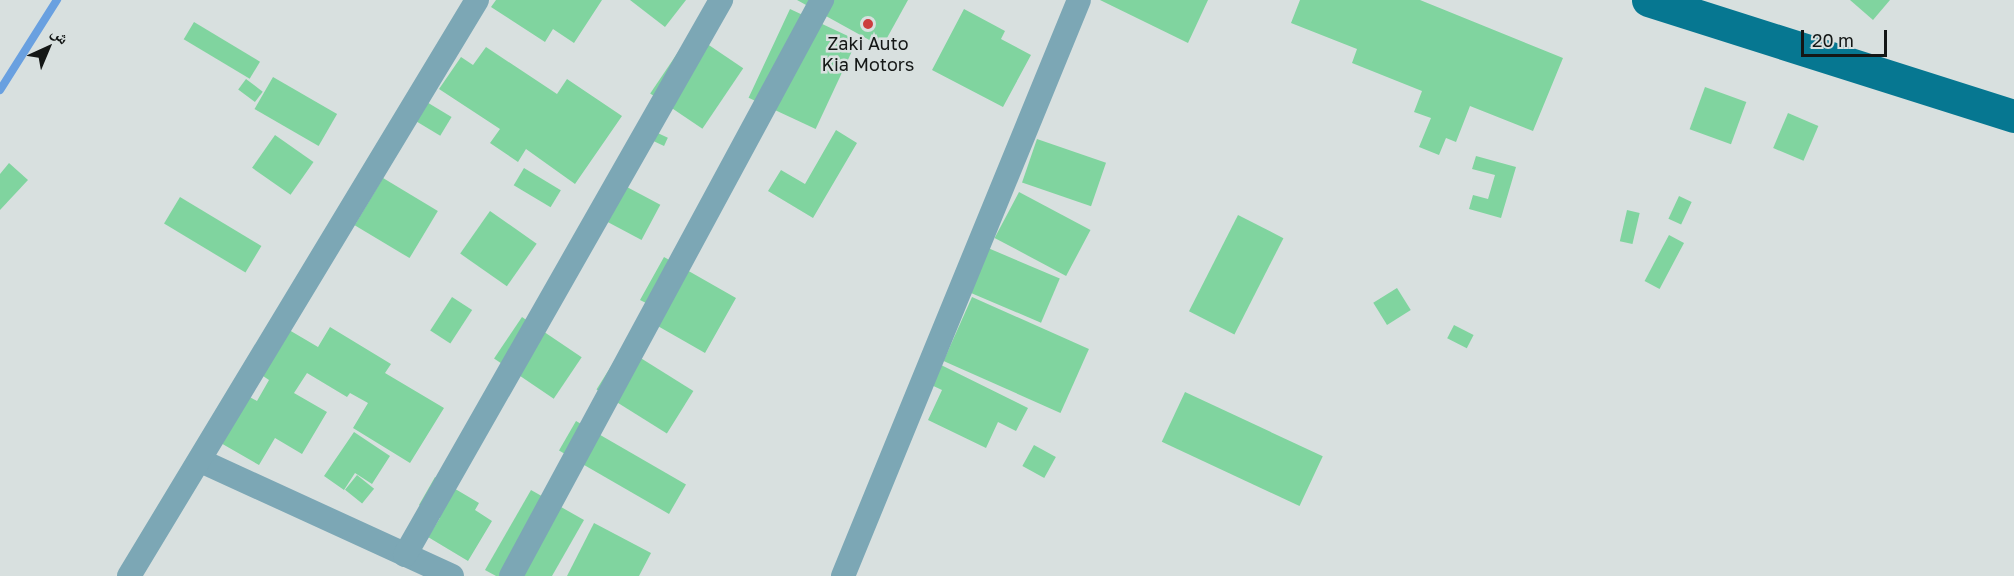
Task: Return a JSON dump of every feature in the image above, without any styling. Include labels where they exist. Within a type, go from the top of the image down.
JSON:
[{"type":"main road","points":[[1648,0],[2014,116]]},
{"type":"street","points":[[129,576],[201,461],[477,0]]},
{"type":"street","points":[[405,555],[721,0]]},
{"type":"street","points":[[511,576],[822,0]]},
{"type":"street","points":[[843,576],[1079,0]]},
{"type":"street","points":[[201,461],[452,576]]},
{"type":"building","points":[[496,0],[602,0],[574,43],[553,29],[545,42],[491,7]]},
{"type":"building","points":[[630,0],[686,0],[665,27]]},
{"type":"building","name":"Zaki Auto Kia Motors","points":[[797,0],[908,0],[882,47]]},
{"type":"building","points":[[1100,0],[1208,0],[1188,43]]},
{"type":"building","points":[[1300,0],[1420,0],[1563,58],[1533,131],[1470,106],[1456,142],[1446,138],[1439,155],[1419,147],[1431,118],[1414,112],[1422,91],[1352,63],[1357,49],[1291,23]]},
{"type":"building","points":[[1850,0],[1890,0],[1873,20]]},
{"type":"building","points":[[790,9],[857,40],[816,129],[749,98]]},
{"type":"building","points":[[964,9],[1005,31],[1001,39],[1031,55],[1003,107],[932,70]]},
{"type":"building","points":[[194,22],[260,62],[250,79],[184,39]]},
{"type":"building","points":[[691,33],[743,68],[702,129],[650,94]]},
{"type":"building","points":[[486,47],[557,94],[567,79],[622,116],[575,184],[526,149],[518,162],[490,143],[500,129],[439,89],[461,57],[473,65]]},
{"type":"building","points":[[273,77],[337,114],[319,146],[254,109]]},
{"type":"building","points":[[246,79],[263,92],[255,102],[238,89]]},
{"type":"building","points":[[1705,87],[1746,102],[1731,144],[1690,129]]},
{"type":"building","points":[[425,101],[452,117],[440,136],[414,120]]},
{"type":"building","points":[[1788,113],[1818,126],[1804,161],[1773,148]]},
{"type":"building","points":[[647,128],[668,138],[664,146],[643,136]]},
{"type":"building","points":[[836,130],[857,143],[813,218],[768,191],[781,170],[805,184]]},
{"type":"building","points":[[275,135],[314,162],[291,195],[252,168]]},
{"type":"building","points":[[1037,139],[1106,163],[1091,206],[1022,182]]},
{"type":"building","points":[[1476,156],[1516,167],[1501,218],[1469,209],[1473,195],[1488,199],[1495,175],[1472,169]]},
{"type":"building","points":[[9,163],[28,180],[0,210],[0,174]]},
{"type":"building","points":[[524,168],[561,190],[551,207],[514,185]]},
{"type":"building","points":[[383,178],[438,211],[410,258],[355,225]]},
{"type":"building","points":[[610,178],[660,205],[642,240],[591,213]]},
{"type":"building","points":[[1019,192],[1091,230],[1066,276],[995,238]]},
{"type":"building","points":[[1679,196],[1692,202],[1681,225],[1668,219]]},
{"type":"building","points":[[180,197],[261,246],[245,273],[164,224]]},
{"type":"building","points":[[1627,210],[1640,213],[1632,244],[1620,241]]},
{"type":"building","points":[[490,211],[537,244],[507,286],[460,254]]},
{"type":"building","points":[[1238,215],[1283,238],[1234,334],[1189,311]]},
{"type":"building","points":[[1669,235],[1684,243],[1660,289],[1645,281]]},
{"type":"building","points":[[988,248],[1060,278],[1041,323],[969,292]]},
{"type":"building","points":[[664,257],[736,298],[705,353],[649,321],[656,308],[640,300]]},
{"type":"building","points":[[1397,288],[1411,310],[1387,325],[1373,303]]},
{"type":"building","points":[[452,297],[472,310],[450,344],[430,331]]},
{"type":"building","points":[[972,297],[1089,349],[1060,413],[944,361]]},
{"type":"building","points":[[522,317],[582,357],[554,399],[494,358]]},
{"type":"building","points":[[1454,325],[1474,335],[1467,348],[1447,338]]},
{"type":"building","points":[[284,327],[318,347],[330,327],[391,364],[385,373],[444,408],[410,463],[353,428],[368,403],[350,393],[347,397],[307,373],[294,393],[327,412],[302,454],[275,438],[259,465],[219,442],[246,395],[257,401],[269,380],[257,372]]},
{"type":"building","points":[[623,347],[693,391],[667,433],[597,389]]},
{"type":"building","points":[[937,363],[1028,408],[1016,431],[998,422],[986,448],[928,420],[942,390],[927,383]]},
{"type":"building","points":[[1185,392],[1323,456],[1300,506],[1162,442]]},
{"type":"building","points":[[576,421],[686,484],[669,514],[559,450]]},
{"type":"building","points":[[354,432],[390,456],[372,484],[355,473],[344,490],[324,476]]},
{"type":"building","points":[[1034,445],[1056,457],[1044,478],[1022,466]]},
{"type":"building","points":[[357,475],[374,489],[362,504],[345,490]]},
{"type":"building","points":[[435,477],[479,503],[475,510],[492,521],[468,561],[428,537],[440,518],[419,505]]},
{"type":"building","points":[[531,490],[584,520],[552,576],[496,576],[485,570]]},
{"type":"building","points":[[594,523],[651,553],[639,576],[567,576]]},
{"type":"waterway","points":[[0,90],[57,0]]},
{"type":"place","name":"Zaki Auto Kia Motors","points":[[868,24]]}]
